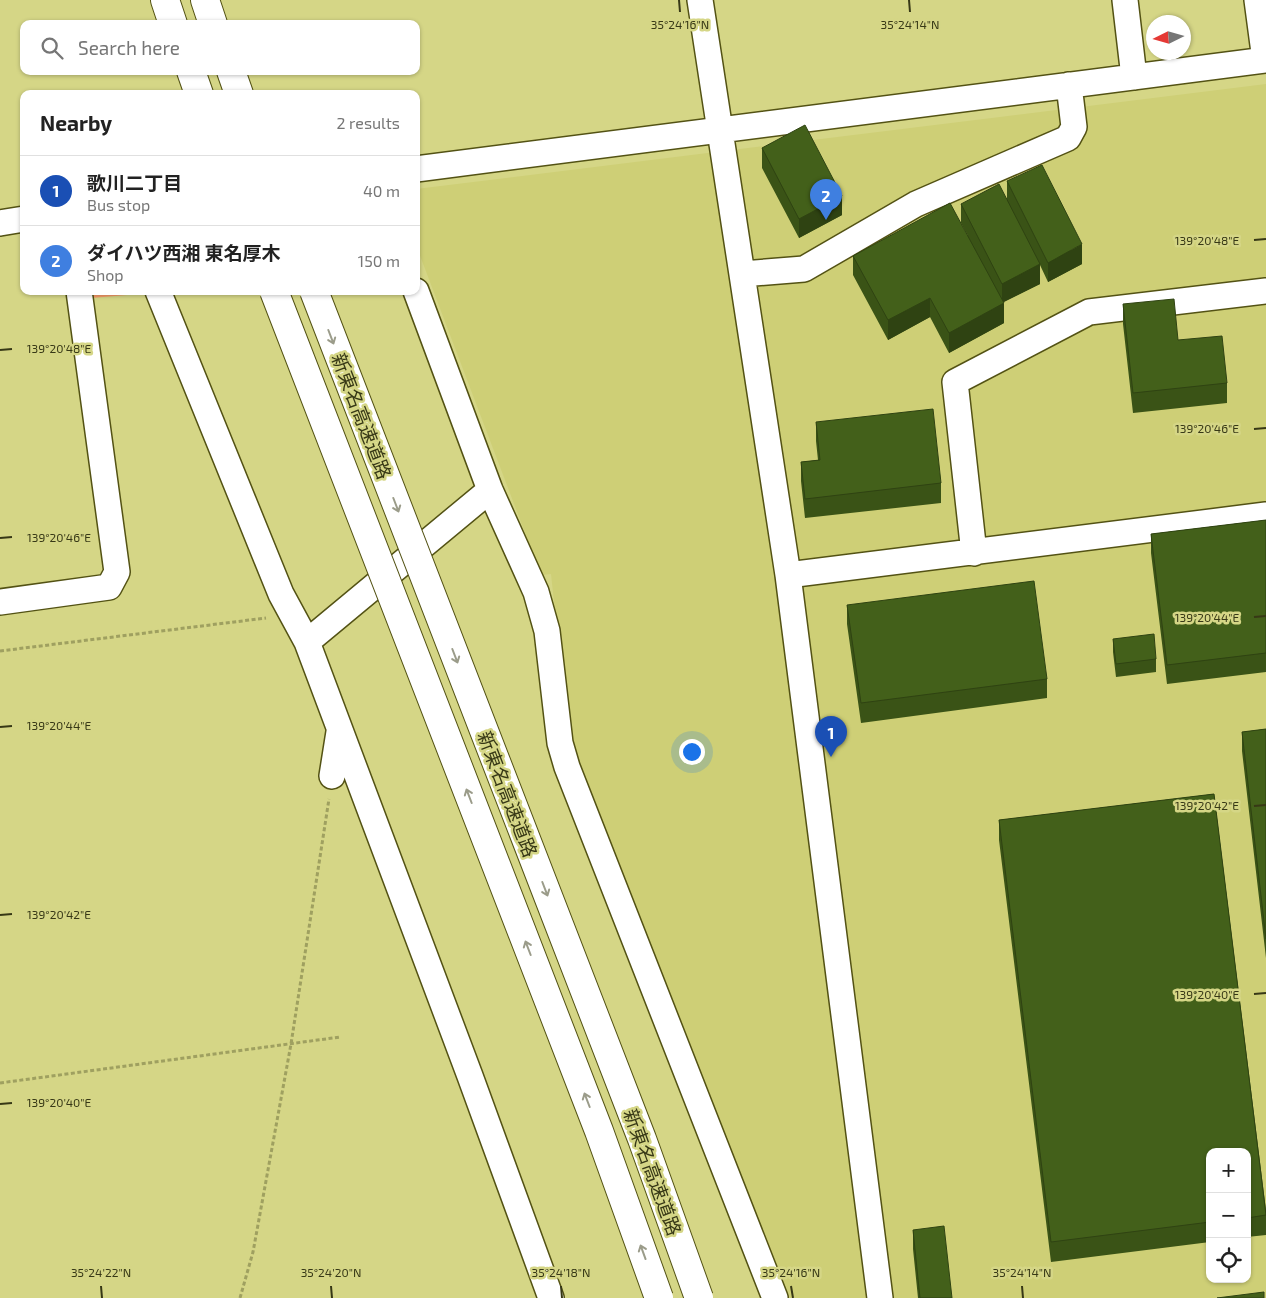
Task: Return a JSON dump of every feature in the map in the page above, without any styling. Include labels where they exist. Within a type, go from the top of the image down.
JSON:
[{"type":"highway","points":[[165,0],[172,20]]},
{"type":"highway","points":[[205,0],[212,20]]},
{"type":"highway","points":[[192,75],[198,90]]},
{"type":"highway","points":[[232,75],[238,90]]},
{"type":"highway","name":"新東名高速道路","points":[[276,295],[599,1131],[659,1298]]},
{"type":"highway","name":"新東名高速道路","points":[[316,295],[638,1130],[699,1298]]},
{"type":"street","points":[[700,0],[788,575],[880,1298]]},
{"type":"street","points":[[1125,0],[1134,77]]},
{"type":"street","points":[[420,169],[1266,60],[1257,0]]},
{"type":"street","points":[[742,274],[804,269],[916,204],[1068,138],[1074,127],[1069,85]]},
{"type":"street","points":[[0,223],[20,220]]},
{"type":"street","points":[[974,553],[955,382],[1088,312],[1266,291]]},
{"type":"street","points":[[0,602],[110,587],[117,572],[80,295]]},
{"type":"street","points":[[160,295],[281,594],[307,642],[470,1076],[550,1298]]},
{"type":"street","points":[[417,295],[490,490],[536,592],[547,631],[560,743],[567,767],[775,1298]]},
{"type":"street","points":[[307,642],[490,490]]},
{"type":"street","points":[[788,575],[1266,515]]},
{"type":"street","points":[[332,776],[340,730]]},
{"type":"path","points":[[0,651],[292,614]]},
{"type":"path","points":[[240,1298],[253,1252],[291,1044],[332,776]]},
{"type":"path","points":[[0,1083],[340,1037]]},
{"type":"shaded area","points":[[1266,84],[1266,1298],[779,1298],[575,798],[551,574],[541,575],[420,256],[420,189]]},
{"type":"shaded area","points":[[91,295],[127,295],[91,298]]},
{"type":"building","points":[[805,125],[842,196],[799,219],[762,148]]},
{"type":"building","points":[[1042,165],[1082,244],[1048,263],[1007,181]]},
{"type":"building","points":[[999,184],[1040,264],[1002,284],[961,204]]},
{"type":"building","points":[[950,203],[1004,303],[949,333],[930,298],[888,320],[853,256]]},
{"type":"building","points":[[1174,299],[1178,340],[1222,336],[1227,383],[1133,393],[1123,304]]},
{"type":"building","points":[[933,409],[941,483],[805,499],[801,462],[820,460],[816,422]]},
{"type":"building","points":[[1266,520],[1266,653],[1167,665],[1151,534]]},
{"type":"building","points":[[1034,581],[1047,679],[861,703],[847,605]]},
{"type":"building","points":[[1154,634],[1156,659],[1116,664],[1113,639]]},
{"type":"building","points":[[1266,729],[1266,939],[1242,732]]},
{"type":"building","points":[[1214,794],[1266,1215],[1251,1217],[1251,1148],[1206,1148],[1206,1223],[1051,1242],[999,820]]},
{"type":"building","points":[[944,1226],[952,1298],[920,1298],[913,1230]]},
{"type":"building","points":[[1264,1292],[1264,1298],[1217,1298]]},
{"type":"place","name":"ダイハツ西湘 東名厚木","points":[[826,220]]},
{"type":"place","name":"歌川二丁目","points":[[831,757]]}]
